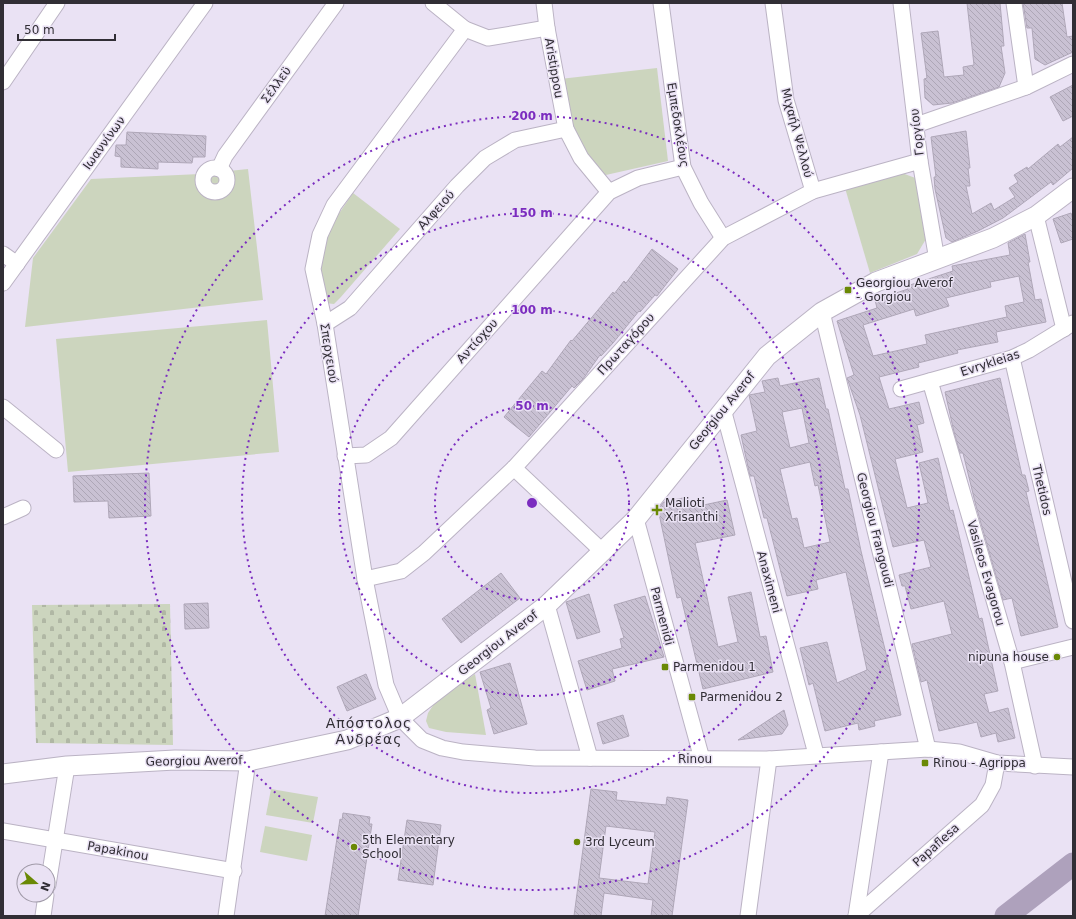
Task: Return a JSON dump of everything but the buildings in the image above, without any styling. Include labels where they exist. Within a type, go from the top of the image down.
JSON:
[{"type":"street","points":[[3,82],[57,3]]},
{"type":"street","name":"Ιωαννίνων","points":[[3,283],[205,3]]},
{"type":"street","name":"Σέλλεϋ","points":[[219,169],[224,156],[336,3]]},
{"type":"street","points":[[433,3],[465,29],[488,38],[546,28]]},
{"type":"street","name":"Aristippou","points":[[544,3],[546,28],[566,129],[581,158],[609,192]]},
{"type":"street","name":"Εμπεδοκλέους","points":[[660,3],[683,167],[701,203],[723,238]]},
{"type":"street","name":"Μιχαήλ Ψελλού","points":[[774,3],[786,100],[814,191]]},
{"type":"street","name":"Γοργίου","points":[[901,3],[920,161],[937,260]]},
{"type":"street","points":[[1014,3],[1026,87]]},
{"type":"street","name":"Σπερχειού","points":[[400,718],[386,685],[365,579],[344,456],[325,324],[313,269],[320,235],[334,205],[465,29]]},
{"type":"street","points":[[916,125],[1026,87],[1073,64]]},
{"type":"street","name":"Αλφειού","points":[[325,324],[350,308],[457,186],[485,158],[514,140],[566,129]]},
{"type":"street","name":"Πρωταγόρου","points":[[365,579],[400,571],[424,553],[514,468],[723,238],[814,191],[920,161]]},
{"type":"street","name":"Αντίοχου","points":[[344,456],[366,455],[391,438],[609,192],[638,178],[683,167]]},
{"type":"street","name":"Georgiou Averof","points":[[3,774],[67,766],[175,760],[248,761],[347,740],[400,718],[547,605],[636,519],[767,356],[822,312],[876,282],[993,238],[1036,216],[1073,188]]},
{"type":"street","points":[[1036,216],[1068,326]]},
{"type":"street","points":[[3,254],[17,264]]},
{"type":"street","name":"Georgiou Frangoudi","points":[[822,312],[928,749]]},
{"type":"street","name":"Evrykleias","points":[[901,388],[1012,358],[1029,350],[1068,326]]},
{"type":"street","name":"Thetidos","points":[[1012,358],[1073,621]]},
{"type":"street","name":"Vasileos Evagorou","points":[[930,381],[1012,662],[1035,766]]},
{"type":"street","points":[[3,407],[56,450]]},
{"type":"street","name":"Anaximeni","points":[[723,410],[816,754]]},
{"type":"street","points":[[514,468],[602,552]]},
{"type":"street","points":[[3,517],[23,508]]},
{"type":"street","name":"Parmenidi","points":[[636,519],[702,759]]},
{"type":"street","points":[[547,605],[590,758]]},
{"type":"street","points":[[1012,662],[1071,643]]},
{"type":"street","name":"Rinou","points":[[400,718],[422,740],[442,748],[463,752],[535,758],[770,759],[816,754],[828,756],[928,749],[959,752],[998,764],[1073,767]]},
{"type":"street","points":[[856,916],[881,752]]},
{"type":"street","points":[[748,916],[770,759]]},
{"type":"street","points":[[226,916],[234,871],[248,761]]},
{"type":"street","name":"Papaflesa","points":[[856,916],[982,804],[993,785],[998,764]]},
{"type":"street","points":[[51,863],[67,766]]},
{"type":"street","name":"Papakinou","points":[[3,831],[234,871]]},
{"type":"street","points":[[43,916],[45,903]]},
{"type":"green space","points":[[657,68],[668,161],[597,177],[569,116],[560,79]]},
{"type":"green space","points":[[248,169],[263,300],[25,327],[33,258],[91,179],[200,174]]},
{"type":"green space","points":[[902,173],[918,179],[926,239],[917,254],[870,273],[845,188]]},
{"type":"green space","points":[[353,193],[400,229],[334,304],[325,303],[319,266],[327,231]]},
{"type":"green space","points":[[267,320],[279,452],[68,472],[56,339]]},
{"type":"green space","points":[[170,604],[173,745],[36,743],[32,605]]},
{"type":"green space","points":[[475,674],[486,735],[446,732],[429,728],[426,721],[428,713],[436,701]]},
{"type":"green space","points":[[271,789],[318,797],[313,823],[266,815]]},
{"type":"green space","points":[[265,826],[312,835],[307,861],[260,852]]},
{"type":"waterway","points":[[1006,916],[1073,864]]},
{"type":"place","name":"Georgiou Averof - Gorgiou","points":[[848,290]]},
{"type":"place","name":"Malioti Xrisanthi","points":[[657,510]]},
{"type":"place","name":"nipuna house","points":[[1057,657]]},
{"type":"place","name":"Parmenidou 1","points":[[665,667]]},
{"type":"place","name":"Parmenidou 2","points":[[692,697]]},
{"type":"place","name":"Rinou - Agrippa","points":[[925,763]]},
{"type":"place","name":"3rd Lyceum","points":[[577,842]]},
{"type":"place","name":"5th Elementary School","points":[[354,847]]},
{"type":"district","name":"Απόστολος Ανδρέας","points":[[369,732]]}]
